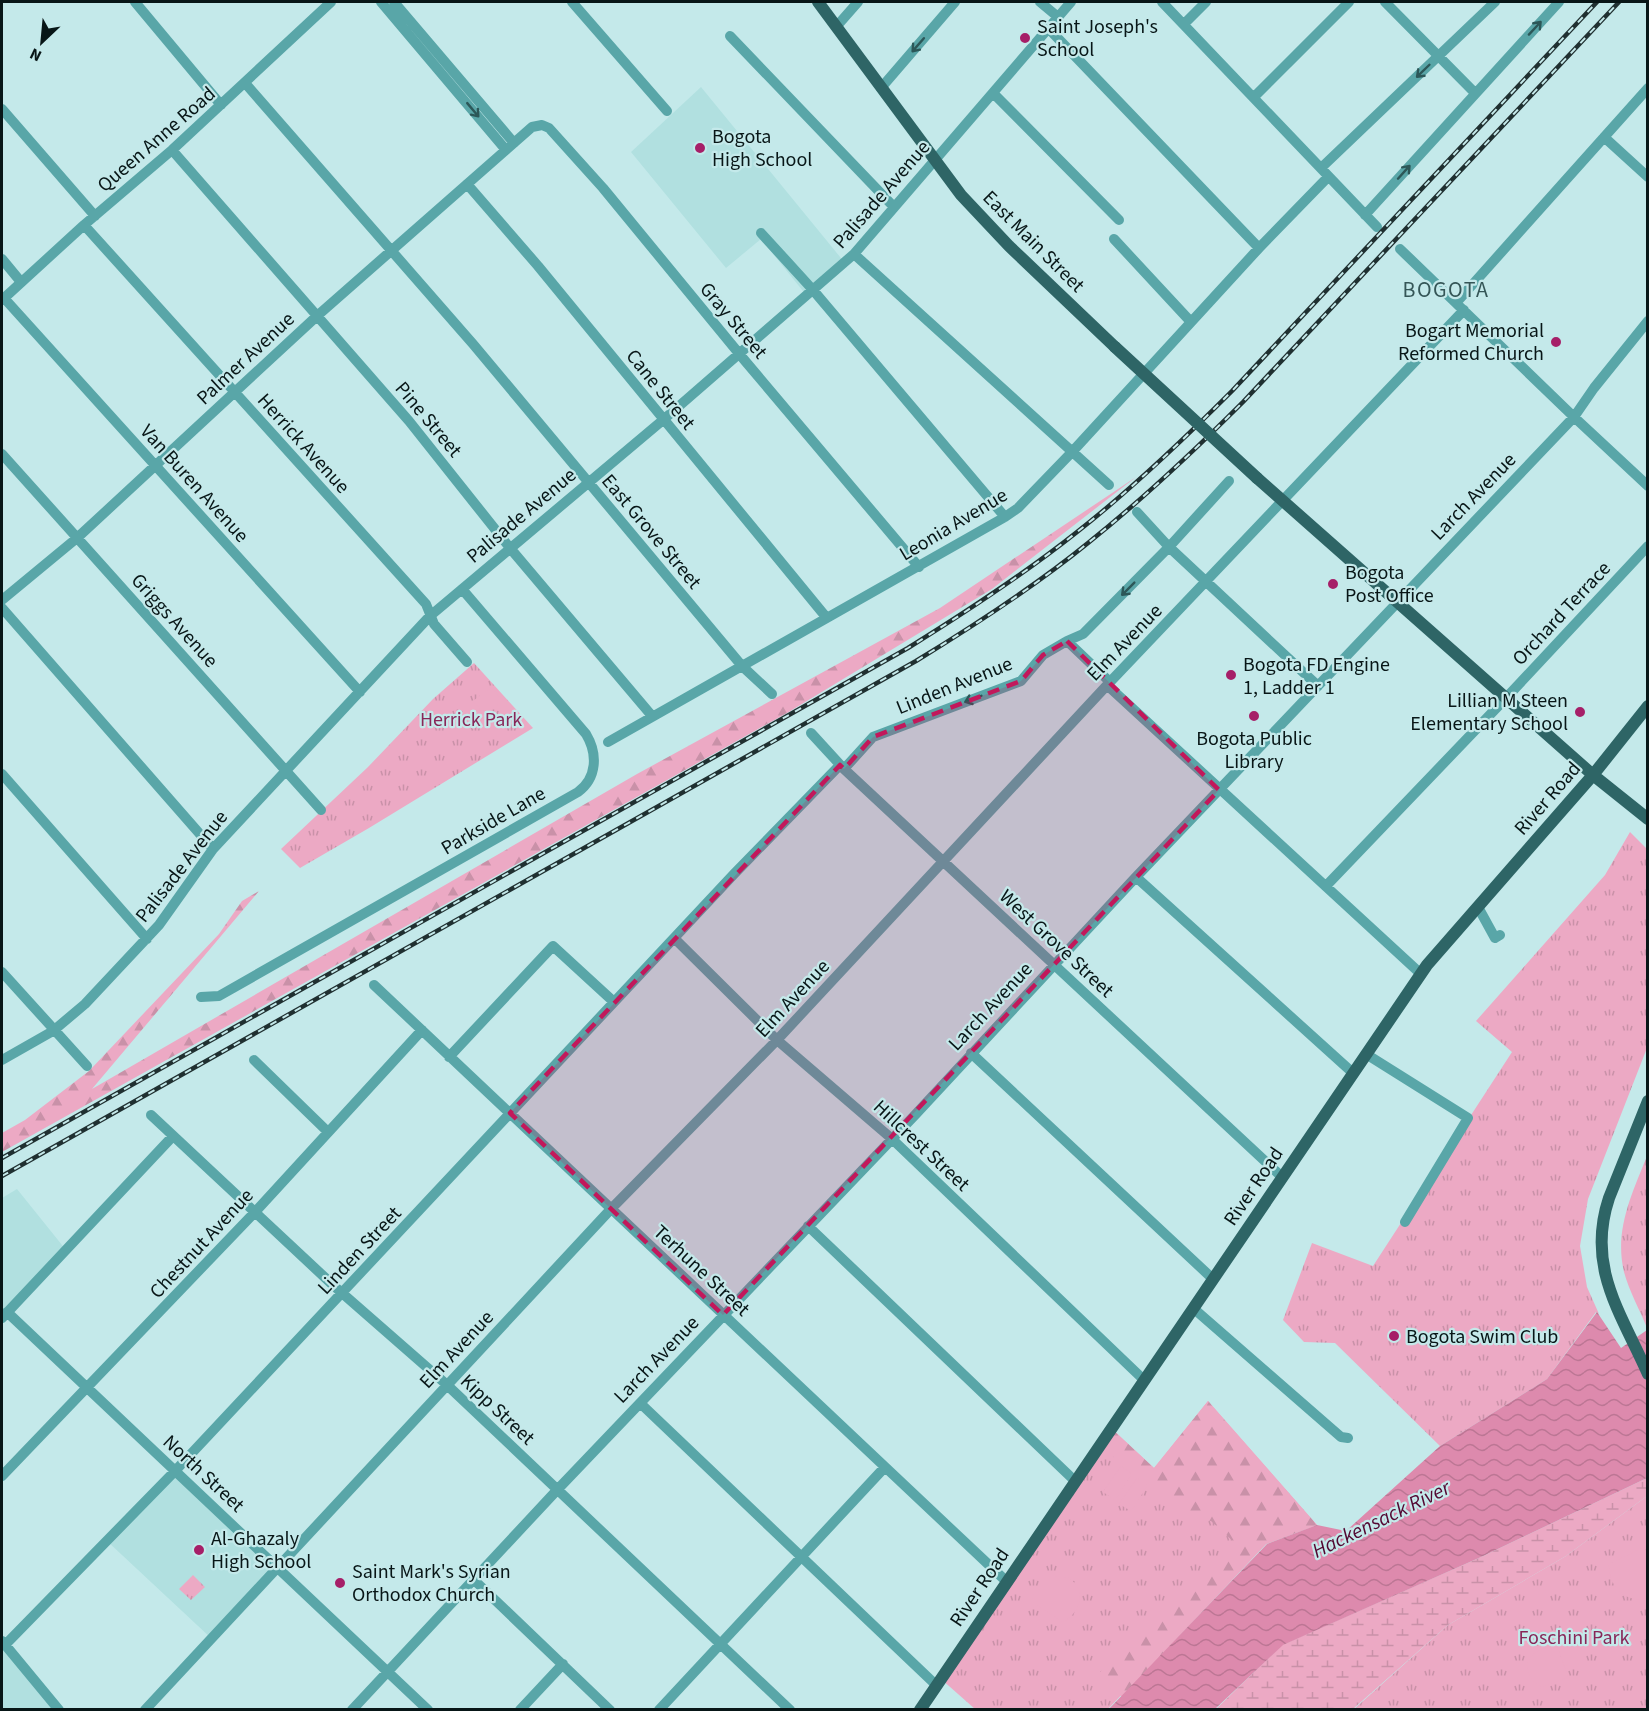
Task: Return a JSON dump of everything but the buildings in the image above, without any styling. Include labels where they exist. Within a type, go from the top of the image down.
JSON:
[{"type":"main road","name":"East Main Street","points":[[819,2],[934,160],[982,220],[1257,478],[1593,775],[1647,819]]},
{"type":"main road","name":"River Road","points":[[920,1710],[1420,974],[1593,775],[1647,706]]},
{"type":"main road","points":[[1647,1101],[1609,1198],[1600,1230],[1600,1252],[1605,1277],[1647,1374]]},
{"type":"street","points":[[135,2],[221,105]]},
{"type":"street","name":"Queen Anne Road","points":[[2,299],[172,150],[331,2]]},
{"type":"street","points":[[381,2],[510,146]]},
{"type":"street","points":[[393,2],[510,146]]},
{"type":"street","points":[[572,2],[667,111]]},
{"type":"street","points":[[836,27],[858,2]]},
{"type":"street","points":[[881,88],[955,2]]},
{"type":"street","points":[[1041,2],[1058,17]]},
{"type":"street","name":"Palisade Avenue","points":[[2,1060],[53,1031],[85,1004],[147,939],[213,849],[430,616],[663,420],[855,254],[1071,2]]},
{"type":"street","points":[[1162,2],[1377,226]]},
{"type":"street","points":[[1184,24],[1206,2]]},
{"type":"street","points":[[1254,97],[1349,2]]},
{"type":"street","points":[[1385,2],[1475,93]]},
{"type":"street","points":[[1321,168],[1495,2]]},
{"type":"street","points":[[1365,215],[1559,2]]},
{"type":"street","points":[[1048,28],[1259,248]]},
{"type":"street","points":[[730,36],[894,207]]},
{"type":"street","name":"East Grove Street","points":[[245,83],[473,344],[742,666],[772,694]]},
{"type":"street","name":"Elm Avenue","points":[[146,1710],[446,1384],[611,1209],[777,1040],[1109,683],[1284,501],[1460,307],[1647,87]]},
{"type":"street","points":[[993,93],[1119,220]]},
{"type":"street","points":[[2,109],[94,216]]},
{"type":"street","name":"Gray Street","points":[[510,146],[532,128],[542,125],[549,128],[603,188],[739,354],[919,567]]},
{"type":"street","points":[[1604,137],[1647,177]]},
{"type":"street","name":"Palmer Avenue","points":[[2,600],[77,538],[317,316],[510,146]]},
{"type":"street","name":"Pine Street","points":[[172,150],[409,421],[510,548],[652,717]]},
{"type":"street","name":"Leonia Avenue","points":[[608,742],[826,617],[919,567],[1018,508],[1259,248],[1328,177]]},
{"type":"street","name":"Cane Street","points":[[467,184],[538,266],[826,617]]},
{"type":"street","name":"Herrick Avenue","points":[[84,225],[426,604],[434,624],[467,662]]},
{"type":"street","points":[[761,233],[813,290],[1005,517]]},
{"type":"street","points":[[1114,238],[1191,322]]},
{"type":"street","points":[[1400,249],[1647,486]]},
{"type":"street","points":[[855,254],[1109,484]]},
{"type":"street","points":[[2,259],[21,282]]},
{"type":"street","name":"Van Buren Avenue","points":[[2,299],[360,692]]},
{"type":"street","name":"Larch Avenue","points":[[352,1710],[1136,877],[1574,417],[1647,321]]},
{"type":"street","name":"Griggs Avenue","points":[[2,454],[321,810]]},
{"type":"street","name":"Linden Avenue","points":[[734,874],[873,737],[1021,681],[1043,655],[1083,634],[1169,547],[1229,481]]},
{"type":"street","points":[[1137,512],[1169,547],[1318,686]]},
{"type":"street","name":"Orchard Terrace","points":[[1326,886],[1506,698],[1647,546]]},
{"type":"street","name":"Parkside Lane","points":[[201,997],[219,996],[578,792],[586,785],[593,771],[595,759],[593,748],[586,734],[462,590]]},
{"type":"street","points":[[2,608],[213,849]]},
{"type":"street","points":[[1067,641],[1219,790],[1420,974]]},
{"type":"street","name":"West Grove Street","points":[[811,733],[842,766],[1282,1177]]},
{"type":"street","points":[[2,774],[147,939]]},
{"type":"street","name":"Linden Street","points":[[3,1643],[175,1471],[734,874]]},
{"type":"street","points":[[1136,877],[1353,1073]]},
{"type":"street","points":[[1478,907],[1495,938],[1500,935]]},
{"type":"street","name":"Hillcrest Street","points":[[674,938],[777,1040],[891,1138],[1144,1380]]},
{"type":"street","points":[[449,1057],[553,946],[614,1002]]},
{"type":"street","points":[[2,972],[87,1066]]},
{"type":"street","name":"Terhune Street","points":[[374,985],[1006,1581]]},
{"type":"street","name":"Chestnut Avenue","points":[[2,1476],[256,1211],[422,1030]]},
{"type":"street","points":[[971,1053],[1213,1279]]},
{"type":"street","points":[[1366,1054],[1468,1118],[1405,1222]]},
{"type":"street","points":[[254,1060],[328,1132]]},
{"type":"street","name":"Kipp Street","points":[[151,1115],[343,1294],[446,1384],[790,1710]]},
{"type":"street","points":[[4,1315],[173,1136]]},
{"type":"street","points":[[808,1226],[1075,1481]]},
{"type":"street","points":[[1193,1308],[1341,1437],[1348,1438]]},
{"type":"street","name":"North Street","points":[[4,1315],[87,1388],[428,1710]]},
{"type":"street","points":[[640,1403],[936,1685]]},
{"type":"street","points":[[659,1710],[885,1467]]},
{"type":"street","points":[[473,1579],[610,1710]]},
{"type":"street","points":[[3,1643],[59,1710]]},
{"type":"street","points":[[520,1710],[563,1664]]},
{"type":"highlighted area","points":[[1067,641],[1219,790],[723,1315],[510,1113],[840,765],[844,769],[873,737],[1021,681],[1043,655]]},
{"type":"shaded area","points":[[701,87],[845,263],[807,296],[761,239],[726,268],[631,152]]},
{"type":"shaded area","points":[[17,1189],[66,1250],[2,1318],[2,1198]]},
{"type":"shaded area","points":[[175,1471],[279,1568],[212,1639],[107,1541]]},
{"type":"shaded area","points":[[2,1641],[59,1709],[2,1709]]},
{"type":"green space","points":[[1136,477],[992,589],[787,713],[2,1152],[2,1133],[25,1120],[89,1071],[219,934],[242,901],[259,891],[92,1089],[637,774],[940,608]]},
{"type":"green space","name":"Herrick Park","points":[[474,663],[533,728],[300,868],[281,849],[368,767],[433,699]]},
{"type":"green space","points":[[491,687],[503,701],[485,715],[473,701]]},
{"type":"green space","points":[[1630,832],[1647,849],[1647,1048],[1588,1199],[1580,1246],[1587,1287],[1599,1314],[1596,1312],[1547,1379],[1440,1446],[1335,1343],[1304,1342],[1283,1320],[1312,1243],[1373,1266],[1512,1052],[1476,1021],[1605,875]]},
{"type":"green space","points":[[1647,1156],[1647,1328],[1624,1272],[1621,1242],[1626,1212]]},
{"type":"green space","points":[[1208,1401],[1317,1525],[1266,1544],[1108,1709],[975,1709],[941,1679],[1111,1428],[1154,1468]]},
{"type":"green space","points":[[1208,1401],[1317,1525],[1266,1544],[1122,1697],[1097,1675],[1236,1544],[1211,1521],[1200,1522],[1099,1446],[1111,1428],[1154,1468]]},
{"type":"green space","points":[[1121,1466],[1132,1474],[1115,1500],[1103,1492]]},
{"type":"green space","points":[[1137,1478],[1148,1485],[1131,1511],[1119,1504]]},
{"type":"green space","points":[[1647,1478],[1647,1496],[1566,1556],[1448,1625],[1353,1709],[1215,1710],[1282,1645],[1481,1557]]},
{"type":"green space","name":"Foschini Park","points":[[1647,1496],[1647,1709],[1353,1710],[1448,1625],[1566,1556]]},
{"type":"green space","points":[[1644,1547],[1647,1552],[1647,1598],[1625,1596],[1619,1592],[1611,1579],[1609,1564]]},
{"type":"green space","points":[[193,1575],[205,1587],[191,1600],[179,1589]]},
{"type":"green space","points":[[1052,1576],[1069,1578],[1075,1583],[1080,1595],[1078,1607],[1063,1622],[1032,1602],[1034,1594]]},
{"type":"green space","points":[[1552,1647],[1558,1648],[1568,1677],[1542,1687],[1529,1675],[1528,1663],[1536,1652]]},
{"type":"water","name":"Hackensack River","points":[[1597,1312],[1621,1348],[1647,1330],[1647,1478],[1481,1557],[1283,1645],[1215,1709],[1108,1710],[1267,1544],[1317,1525],[1346,1531],[1440,1446],[1547,1379]]},
{"type":"railway","points":[[2,1158],[908,648],[973,607],[1057,548],[1137,481],[1232,391],[1597,2]]},
{"type":"railway","points":[[2,1176],[916,661],[1047,575],[1148,492],[1243,402],[1619,2]]},
{"type":"place","name":"Saint Joseph's School","points":[[1025,38]]},
{"type":"place","name":"Bogota High School","points":[[700,148]]},
{"type":"place","name":"Bogart Memorial Reformed Church","points":[[1556,342]]},
{"type":"place","name":"Bogota Post Office","points":[[1333,584]]},
{"type":"place","name":"Bogota FD Engine 1, Ladder 1","points":[[1231,675]]},
{"type":"place","name":"Lillian M Steen Elementary School","points":[[1580,712]]},
{"type":"place","name":"Bogota Public Library","points":[[1254,716]]},
{"type":"place","name":"Bogota Swim Club","points":[[1394,1336]]},
{"type":"place","name":"Al-Ghazaly High School","points":[[199,1550]]},
{"type":"place","name":"Saint Mark's Syrian Orthodox Church","points":[[340,1583]]},
{"type":"district","name":"BOGOTA","points":[[1446,289]]}]
